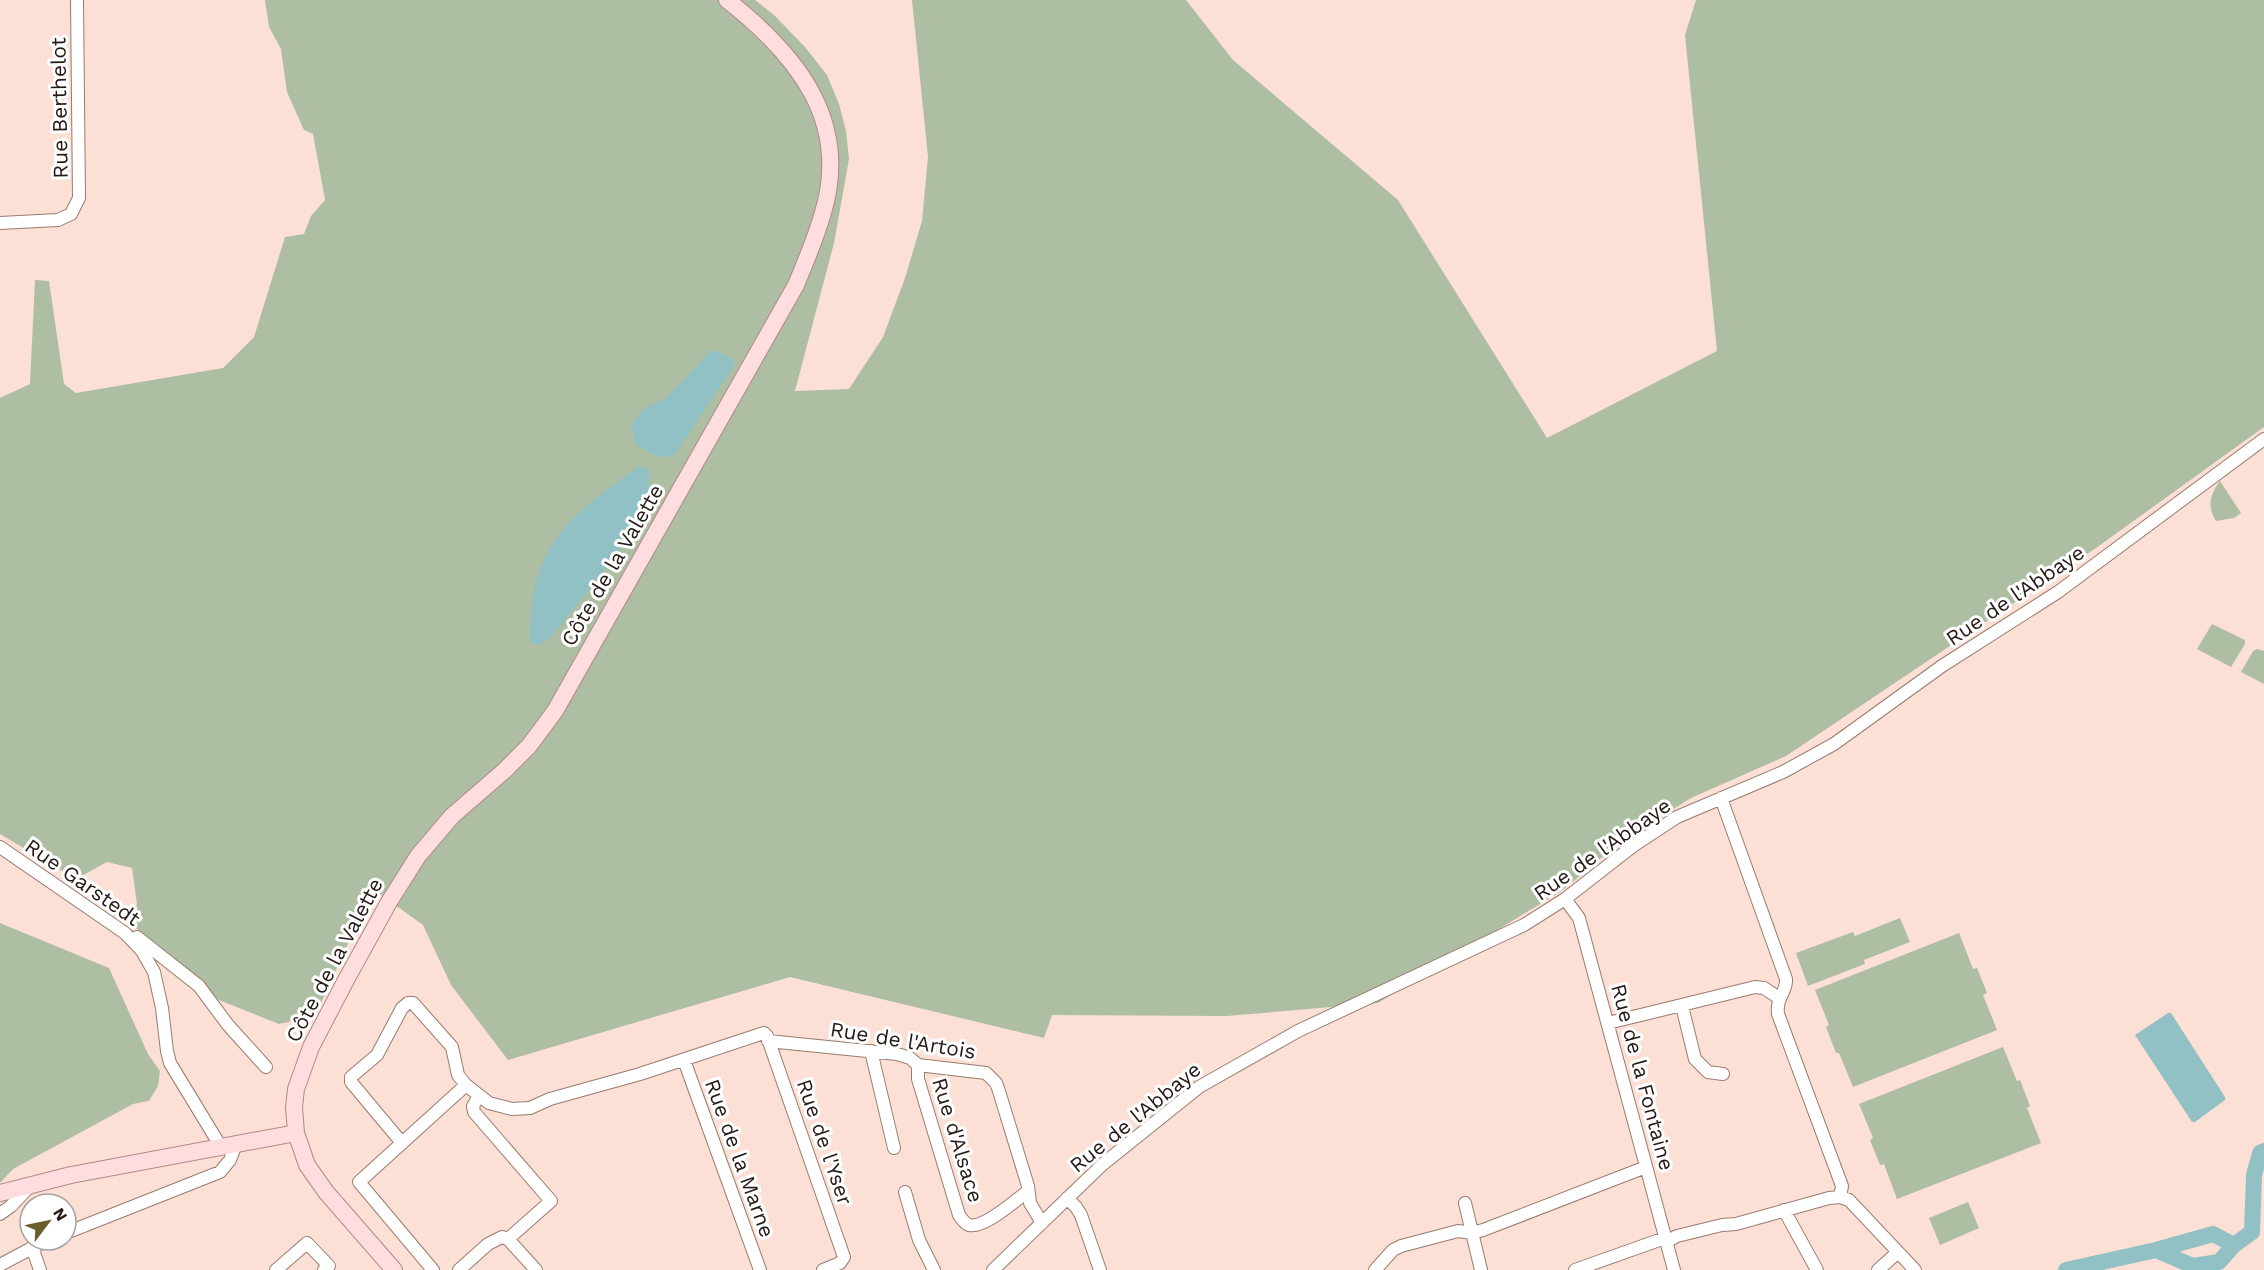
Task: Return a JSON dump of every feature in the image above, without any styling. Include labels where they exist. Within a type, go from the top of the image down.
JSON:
[{"type":"main road","name":"Côte de la Valette","points":[[394,1270],[316,1179],[303,1156],[296,1133],[294,1107],[296,1089],[311,1047],[389,902],[418,856],[452,816],[529,746],[555,711],[796,285],[822,215],[829,184],[830,154],[825,122],[810,87],[791,60],[727,0]]},
{"type":"main road","points":[[0,1193],[30,1185],[296,1133]]},
{"type":"street","name":"Rue Berthelot","points":[[0,223],[58,220],[71,214],[80,198],[77,0]]},
{"type":"street","name":"Rue de l'Abbaye","points":[[993,1270],[1070,1195],[1144,1129],[1180,1100],[1215,1077],[1298,1031],[1536,919],[1654,831],[1677,817],[1783,772],[1834,744],[1942,666],[2058,592],[2264,439]]},
{"type":"street","points":[[1721,798],[1786,979],[1786,986],[1779,998],[1778,1007],[1781,1025],[1842,1186],[1840,1197]]},
{"type":"street","name":"Rue Garstedt","points":[[0,847],[125,933],[142,951],[154,972],[162,1008],[166,1051],[170,1063],[229,1145]]},
{"type":"street","name":"Rue de la Fontaine","points":[[1565,899],[1579,918],[1674,1270]]},
{"type":"street","points":[[125,933],[134,934],[199,986],[228,1025],[266,1067]]},
{"type":"street","points":[[1608,1023],[1755,987],[1764,988],[1779,998]]},
{"type":"street","points":[[402,1143],[351,1082],[351,1077],[377,1055],[402,1008],[408,1003],[413,1003],[452,1047],[458,1075],[466,1085],[359,1182],[434,1270]]},
{"type":"street","points":[[1682,1006],[1695,1059],[1708,1072],[1723,1074]]},
{"type":"street","name":"Rue de l'Artois","points":[[466,1085],[479,1096],[502,1108],[530,1108],[550,1099],[684,1060],[761,1032],[765,1034],[768,1041],[904,1056],[918,1065],[981,1072],[991,1077],[999,1088],[1028,1191]]},
{"type":"street","name":"Rue de l'Yser","points":[[768,1041],[844,1257],[840,1263],[823,1270]]},
{"type":"street","points":[[871,1052],[894,1148]]},
{"type":"street","name":"Rue de la Marne","points":[[684,1060],[760,1270]]},
{"type":"street","name":"Rue d'Alsace","points":[[918,1065],[918,1079],[959,1215],[964,1222],[971,1226],[982,1224],[1028,1191]]},
{"type":"street","points":[[479,1096],[473,1106],[474,1112],[551,1201],[508,1239]]},
{"type":"street","points":[[78,1228],[220,1172],[230,1160],[229,1145]]},
{"type":"street","points":[[1375,1270],[1393,1250],[1401,1246],[1458,1232],[1472,1233],[1646,1167]]},
{"type":"street","points":[[0,1214],[11,1206],[30,1185]]},
{"type":"street","points":[[1028,1191],[1030,1203],[1042,1223]]},
{"type":"street","points":[[905,1192],[920,1240],[934,1270]]},
{"type":"street","points":[[1070,1195],[1081,1215],[1100,1270]]},
{"type":"street","points":[[1575,1270],[1677,1236],[1736,1224],[1840,1197],[1849,1200],[1915,1270]]},
{"type":"street","points":[[1465,1203],[1481,1270]]},
{"type":"street","points":[[1784,1210],[1817,1270]]},
{"type":"street","points":[[459,1270],[494,1240],[502,1237],[508,1239],[536,1270]]},
{"type":"street","points":[[276,1270],[307,1243],[329,1266],[324,1270]]},
{"type":"street","points":[[0,1265],[23,1252]]},
{"type":"street","points":[[34,1252],[40,1270]]},
{"type":"street","points":[[1878,1270],[1898,1252]]},
{"type":"green space","points":[[265,0],[755,0],[774,15],[805,47],[827,75],[839,104],[846,131],[849,159],[834,243],[795,391],[849,389],[883,337],[905,278],[922,221],[928,157],[912,0],[1186,0],[1233,60],[1398,200],[1547,438],[1717,351],[1685,35],[1696,0],[2264,0],[2264,427],[2096,548],[1786,756],[1691,798],[1620,842],[1563,890],[1378,1003],[1227,1016],[1052,1015],[1044,1038],[790,977],[508,1060],[451,985],[423,925],[373,889],[315,1016],[279,1024],[219,1000],[162,948],[129,923],[137,904],[132,868],[107,862],[76,879],[0,834],[0,398],[30,384],[35,280],[49,281],[64,384],[76,393],[223,368],[254,337],[285,237],[304,234],[311,216],[325,200],[313,134],[304,130],[287,92],[281,49],[269,27]]},
{"type":"green space","points":[[2220,481],[2241,513],[2234,518],[2216,521],[2211,511],[2211,501]]},
{"type":"green space","points":[[2212,624],[2245,640],[2245,644],[2231,667],[2197,649]]},
{"type":"green space","points":[[2257,649],[2264,651],[2264,684],[2241,672],[2253,651]]},
{"type":"green space","points":[[1900,918],[1910,942],[1864,960],[1865,964],[1808,986],[1796,953],[1853,932],[1855,936]]},
{"type":"green space","points":[[0,923],[109,968],[148,1054],[160,1071],[158,1086],[149,1101],[133,1104],[13,1169],[0,1183]]},
{"type":"green space","points":[[1959,933],[1973,969],[1977,968],[1987,993],[1983,995],[1997,1030],[1853,1087],[1839,1053],[1836,1053],[1826,1027],[1829,1025],[1815,990]]},
{"type":"green space","points":[[2003,1047],[2017,1081],[2020,1080],[2030,1106],[2027,1108],[2041,1143],[1897,1199],[1884,1164],[1880,1165],[1870,1140],[1873,1138],[1859,1104]]},
{"type":"green space","points":[[1968,1202],[1979,1228],[1940,1245],[1929,1218]]},
{"type":"water","points":[[715,350],[732,359],[735,364],[675,454],[659,457],[636,445],[631,425],[643,409],[666,398],[710,352]]},
{"type":"water","points":[[641,465],[649,471],[649,490],[644,506],[624,543],[557,630],[542,643],[531,644],[530,619],[537,578],[556,538],[585,507]]},
{"type":"water","points":[[2171,1013],[2225,1097],[2225,1100],[2195,1122],[2192,1122],[2135,1035]]},
{"type":"waterway","points":[[2066,1270],[2156,1250],[2193,1266],[2219,1262],[2234,1245],[2252,1232],[2254,1175],[2260,1153],[2264,1151]]},
{"type":"waterway","points":[[2156,1250],[2213,1234],[2234,1245]]}]
